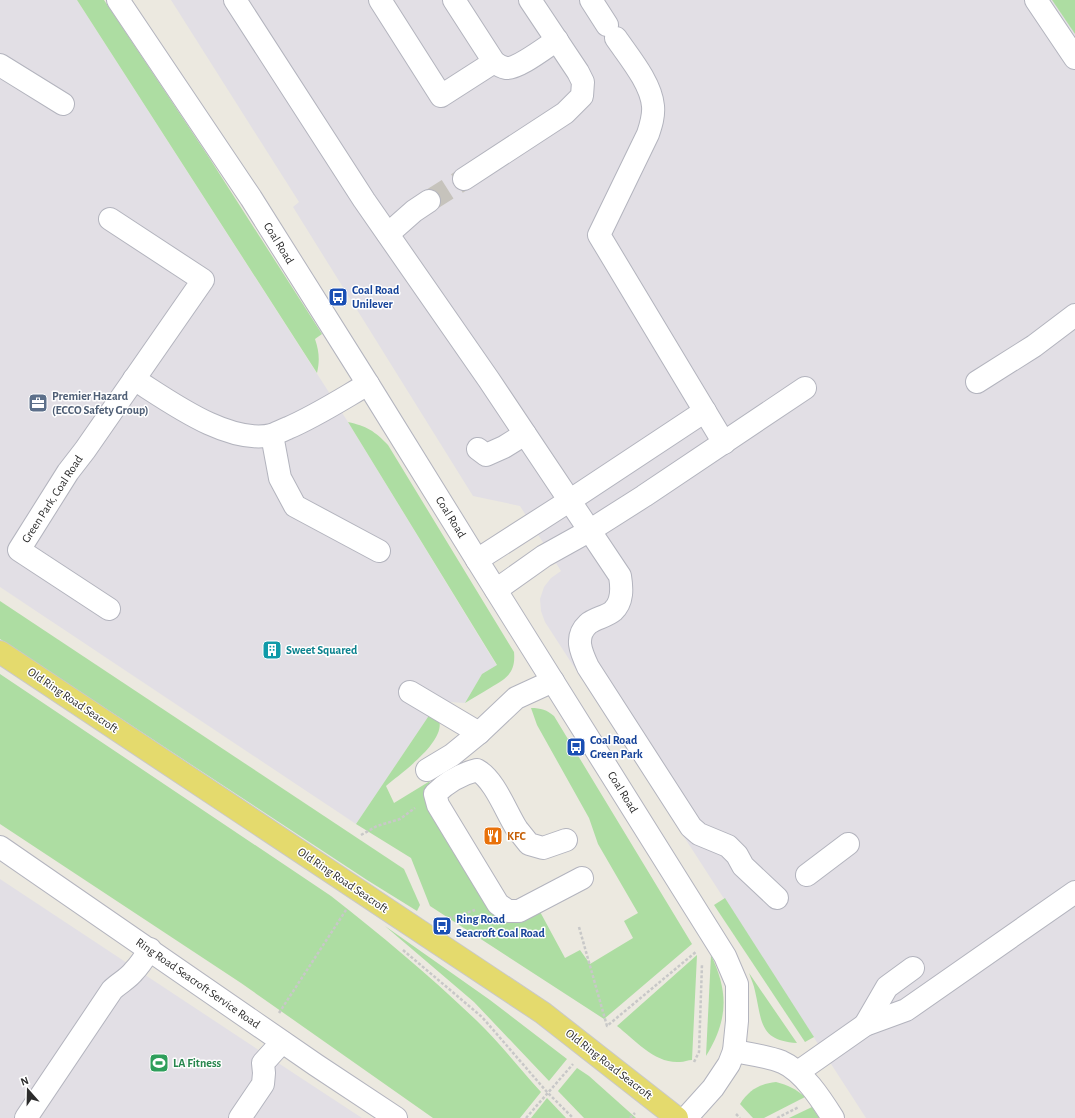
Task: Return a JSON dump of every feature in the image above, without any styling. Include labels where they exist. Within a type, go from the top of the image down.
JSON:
[{"type":"main road","name":"Old Ring Road Seacroft","points":[[0,652],[543,1013],[677,1118]]},
{"type":"street","name":"Coal Road","points":[[118,0],[251,198],[725,956],[738,984],[737,1021],[734,1051],[729,1064],[713,1088],[686,1118]]},
{"type":"street","points":[[235,0],[360,193],[489,380],[620,576],[622,590],[619,602],[613,611],[588,624],[580,637],[580,651],[588,667],[691,827],[699,834],[728,846],[737,855],[743,866],[777,898]]},
{"type":"street","points":[[380,0],[441,96],[494,62]]},
{"type":"street","points":[[454,0],[494,62],[505,68],[517,65],[557,40]]},
{"type":"street","points":[[464,179],[565,113],[582,96],[583,82],[578,72],[530,0]]},
{"type":"street","points":[[591,0],[644,81],[651,93],[654,107],[648,134],[599,235],[724,443]]},
{"type":"street","points":[[1036,0],[1075,58]]},
{"type":"street","points":[[0,65],[63,104]]},
{"type":"street","points":[[388,234],[414,211],[430,201]]},
{"type":"street","name":"Green Park, Coal Road","points":[[109,609],[19,550],[68,472],[85,450],[203,280],[110,219]]},
{"type":"street","points":[[977,382],[1034,346],[1075,315]]},
{"type":"street","points":[[134,379],[207,423],[237,434],[255,435],[272,435],[306,420],[368,384]]},
{"type":"street","points":[[496,590],[544,556],[589,531],[805,388]]},
{"type":"street","points":[[477,560],[705,411]]},
{"type":"street","points":[[478,449],[486,455],[504,447],[525,434]]},
{"type":"street","points":[[272,435],[280,478],[295,506],[378,551]]},
{"type":"street","points":[[426,770],[452,755],[479,733],[516,698],[553,681]]},
{"type":"street","points":[[410,692],[479,733]]},
{"type":"street","points":[[566,840],[543,848],[529,844],[518,830],[484,774],[477,770],[468,772],[454,779],[443,786],[435,794],[438,805],[498,904],[508,911],[519,911],[582,878]]},
{"type":"street","points":[[807,875],[848,844]]},
{"type":"street","name":"Ring Road Seacroft Service Road","points":[[0,848],[150,950],[274,1037],[396,1118]]},
{"type":"street","points":[[798,1072],[864,1025],[906,1010],[1075,892]]},
{"type":"street","points":[[26,1118],[112,990],[135,971],[150,950]]},
{"type":"street","points":[[864,1025],[887,987],[913,968]]},
{"type":"street","points":[[240,1118],[263,1084],[263,1063],[274,1037]]},
{"type":"street","points":[[734,1051],[783,1062],[798,1072],[819,1097],[833,1118]]},
{"type":"path","points":[[361,835],[377,826],[400,819],[435,794]]},
{"type":"path","points":[[274,1037],[350,904]]},
{"type":"path","points":[[429,936],[445,919],[498,904]]},
{"type":"path","points":[[579,927],[607,1026],[697,951]]},
{"type":"path","points":[[398,945],[482,1017],[547,1092],[573,1118]]},
{"type":"path","points":[[694,1062],[699,1052],[702,961]]},
{"type":"path","points":[[526,1118],[547,1092],[573,1064]]},
{"type":"path","points":[[736,1114],[740,1118]]},
{"type":"shaded area","points":[[0,0],[77,0],[348,422],[497,666],[482,674],[465,703],[450,702],[439,720],[430,714],[356,824],[0,587]]},
{"type":"shaded area","points":[[171,0],[1052,0],[1075,34],[1075,1118],[866,1118],[545,622],[541,611],[540,599],[544,587],[551,578],[561,571],[520,506],[473,496],[293,207],[299,202]]},
{"type":"shaded area","points":[[0,879],[301,1078],[362,1118],[0,1118]]},
{"type":"green space","points":[[77,0],[104,0],[210,159],[322,334],[315,339],[319,356],[317,373]]},
{"type":"green space","points":[[1052,0],[1075,0],[1075,34]]},
{"type":"green space","points":[[348,422],[360,425],[370,430],[388,445],[514,652],[512,670],[509,674],[501,682],[465,703],[482,674],[497,665]]},
{"type":"green space","points":[[0,601],[404,869],[420,905],[417,911],[367,880],[0,639]]},
{"type":"green space","points":[[0,674],[331,896],[405,956],[484,1028],[541,1092],[520,1118],[433,1118],[241,983],[0,824]]},
{"type":"green space","points":[[531,708],[544,710],[554,716],[692,944],[604,1019],[430,906],[411,858],[356,824],[430,714],[439,720],[439,729],[436,738],[421,756],[386,786],[394,803],[430,781],[427,791],[499,914],[538,908],[565,958],[580,950],[590,964],[633,938],[624,921],[638,913],[598,844],[589,818],[537,725]]},
{"type":"green space","points":[[725,898],[814,1037],[805,1042],[714,905]]},
{"type":"green space","points":[[385,926],[490,1000],[567,1059],[549,1081],[474,1002]]},
{"type":"green space","points":[[697,955],[692,1060],[671,1062],[646,1050],[617,1026]]},
{"type":"green space","points":[[711,955],[721,982],[724,1006],[719,1030],[706,1056]]},
{"type":"green space","points":[[749,973],[797,1043],[775,1038],[764,1028],[754,986]]},
{"type":"green space","points":[[577,1068],[589,1076],[636,1118],[584,1118],[558,1091]]},
{"type":"green space","points":[[776,1082],[792,1088],[805,1097],[764,1118],[753,1118],[740,1104],[755,1088],[764,1084]]},
{"type":"green space","points":[[547,1098],[566,1118],[531,1118]]},
{"type":"green space","points":[[812,1107],[819,1118],[789,1118]]},
{"type":"tunnel","points":[[429,201],[464,179]]},
{"type":"place","name":"Coal Road Unilever","points":[[338,297]]},
{"type":"place","name":"Premier Hazard (ECCO Safety Group)","points":[[38,403]]},
{"type":"place","name":"Sweet Squared","points":[[272,650]]},
{"type":"place","name":"Coal Road Green Park","points":[[576,747]]},
{"type":"place","name":"KFC","points":[[493,836]]},
{"type":"place","name":"Ring Road Seacroft Coal Road","points":[[442,926]]},
{"type":"place","name":"LA Fitness","points":[[159,1063]]}]
